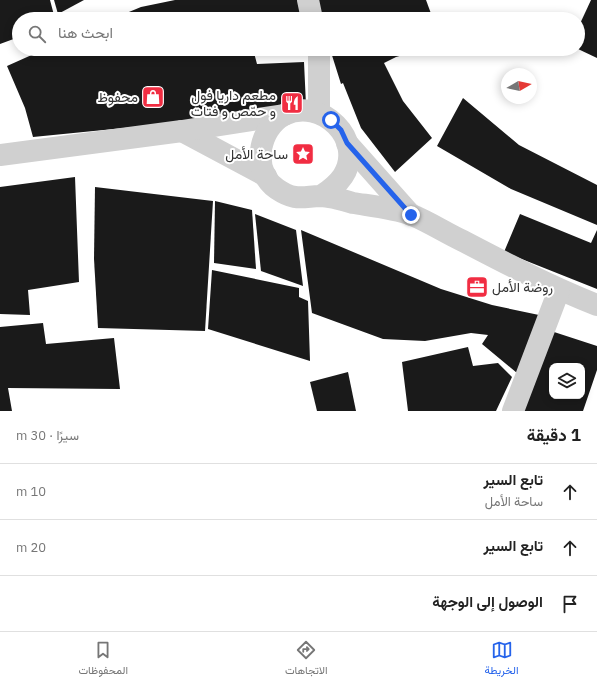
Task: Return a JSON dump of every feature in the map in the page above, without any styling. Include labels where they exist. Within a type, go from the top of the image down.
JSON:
[{"type":"street","points":[[308,0],[311,12]]},
{"type":"street","points":[[319,56],[319,113]]},
{"type":"street","points":[[0,155],[182,131],[284,115],[296,111],[307,111],[319,113],[331,120],[341,130],[347,143],[411,215]]},
{"type":"street","points":[[284,115],[273,123],[265,135],[261,148],[261,163],[266,176],[276,188],[290,196],[305,199],[321,196],[335,187],[344,174],[348,158],[347,143]]},
{"type":"street","points":[[182,131],[266,176]]},
{"type":"street","points":[[321,196],[411,215],[559,290],[597,305]]},
{"type":"street","points":[[513,411],[559,290]]},
{"type":"building","points":[[0,0],[50,0],[53,12],[12,12],[12,40],[0,44]]},
{"type":"building","points":[[54,0],[84,0],[62,12],[57,12]]},
{"type":"building","points":[[175,0],[299,0],[300,12],[129,12],[141,7]]},
{"type":"building","points":[[316,0],[426,0],[430,12],[319,12]]},
{"type":"building","points":[[591,0],[597,0],[597,58],[585,52],[585,13]]},
{"type":"building","points":[[29,56],[255,56],[257,64],[304,62],[306,105],[134,127],[33,137],[25,108],[7,66]]},
{"type":"building","points":[[332,56],[400,56],[384,63],[403,101],[432,138],[395,172],[361,128],[343,83],[341,84]]},
{"type":"building","points":[[463,98],[519,145],[597,185],[597,225],[511,189],[437,146]]},
{"type":"building","points":[[75,177],[79,282],[28,290],[30,315],[0,314],[0,187]]},
{"type":"building","points":[[95,187],[213,201],[205,331],[98,328],[94,259]]},
{"type":"building","points":[[215,201],[252,210],[256,269],[214,263]]},
{"type":"building","points":[[255,214],[296,230],[303,286],[261,271]]},
{"type":"building","points":[[520,214],[591,243],[597,230],[597,289],[504,252]]},
{"type":"building","points":[[301,230],[441,289],[492,305],[539,315],[517,373],[482,344],[488,335],[471,333],[425,341],[383,339],[312,313]]},
{"type":"building","points":[[212,270],[299,288],[299,297],[308,301],[310,361],[208,329]]},
{"type":"building","points":[[43,323],[46,344],[114,338],[120,389],[8,388],[12,411],[0,411],[0,327]]},
{"type":"building","points":[[551,331],[597,346],[597,370],[583,411],[520,411]]},
{"type":"building","points":[[468,347],[473,366],[498,363],[512,377],[496,411],[408,411],[402,362]]},
{"type":"building","points":[[348,372],[356,411],[317,411],[310,382]]},
{"type":"place","name":"محفوظ","points":[[153,97]]},
{"type":"place","name":"مطعم داريا فول و حمّص و فتات","points":[[292,103]]},
{"type":"place","name":"ساحة الأمل","points":[[303,154]]},
{"type":"place","name":"روضة الأمل","points":[[477,287]]},
{"type":"route","points":[[331,120],[341,130],[347,143],[411,215]]}]
